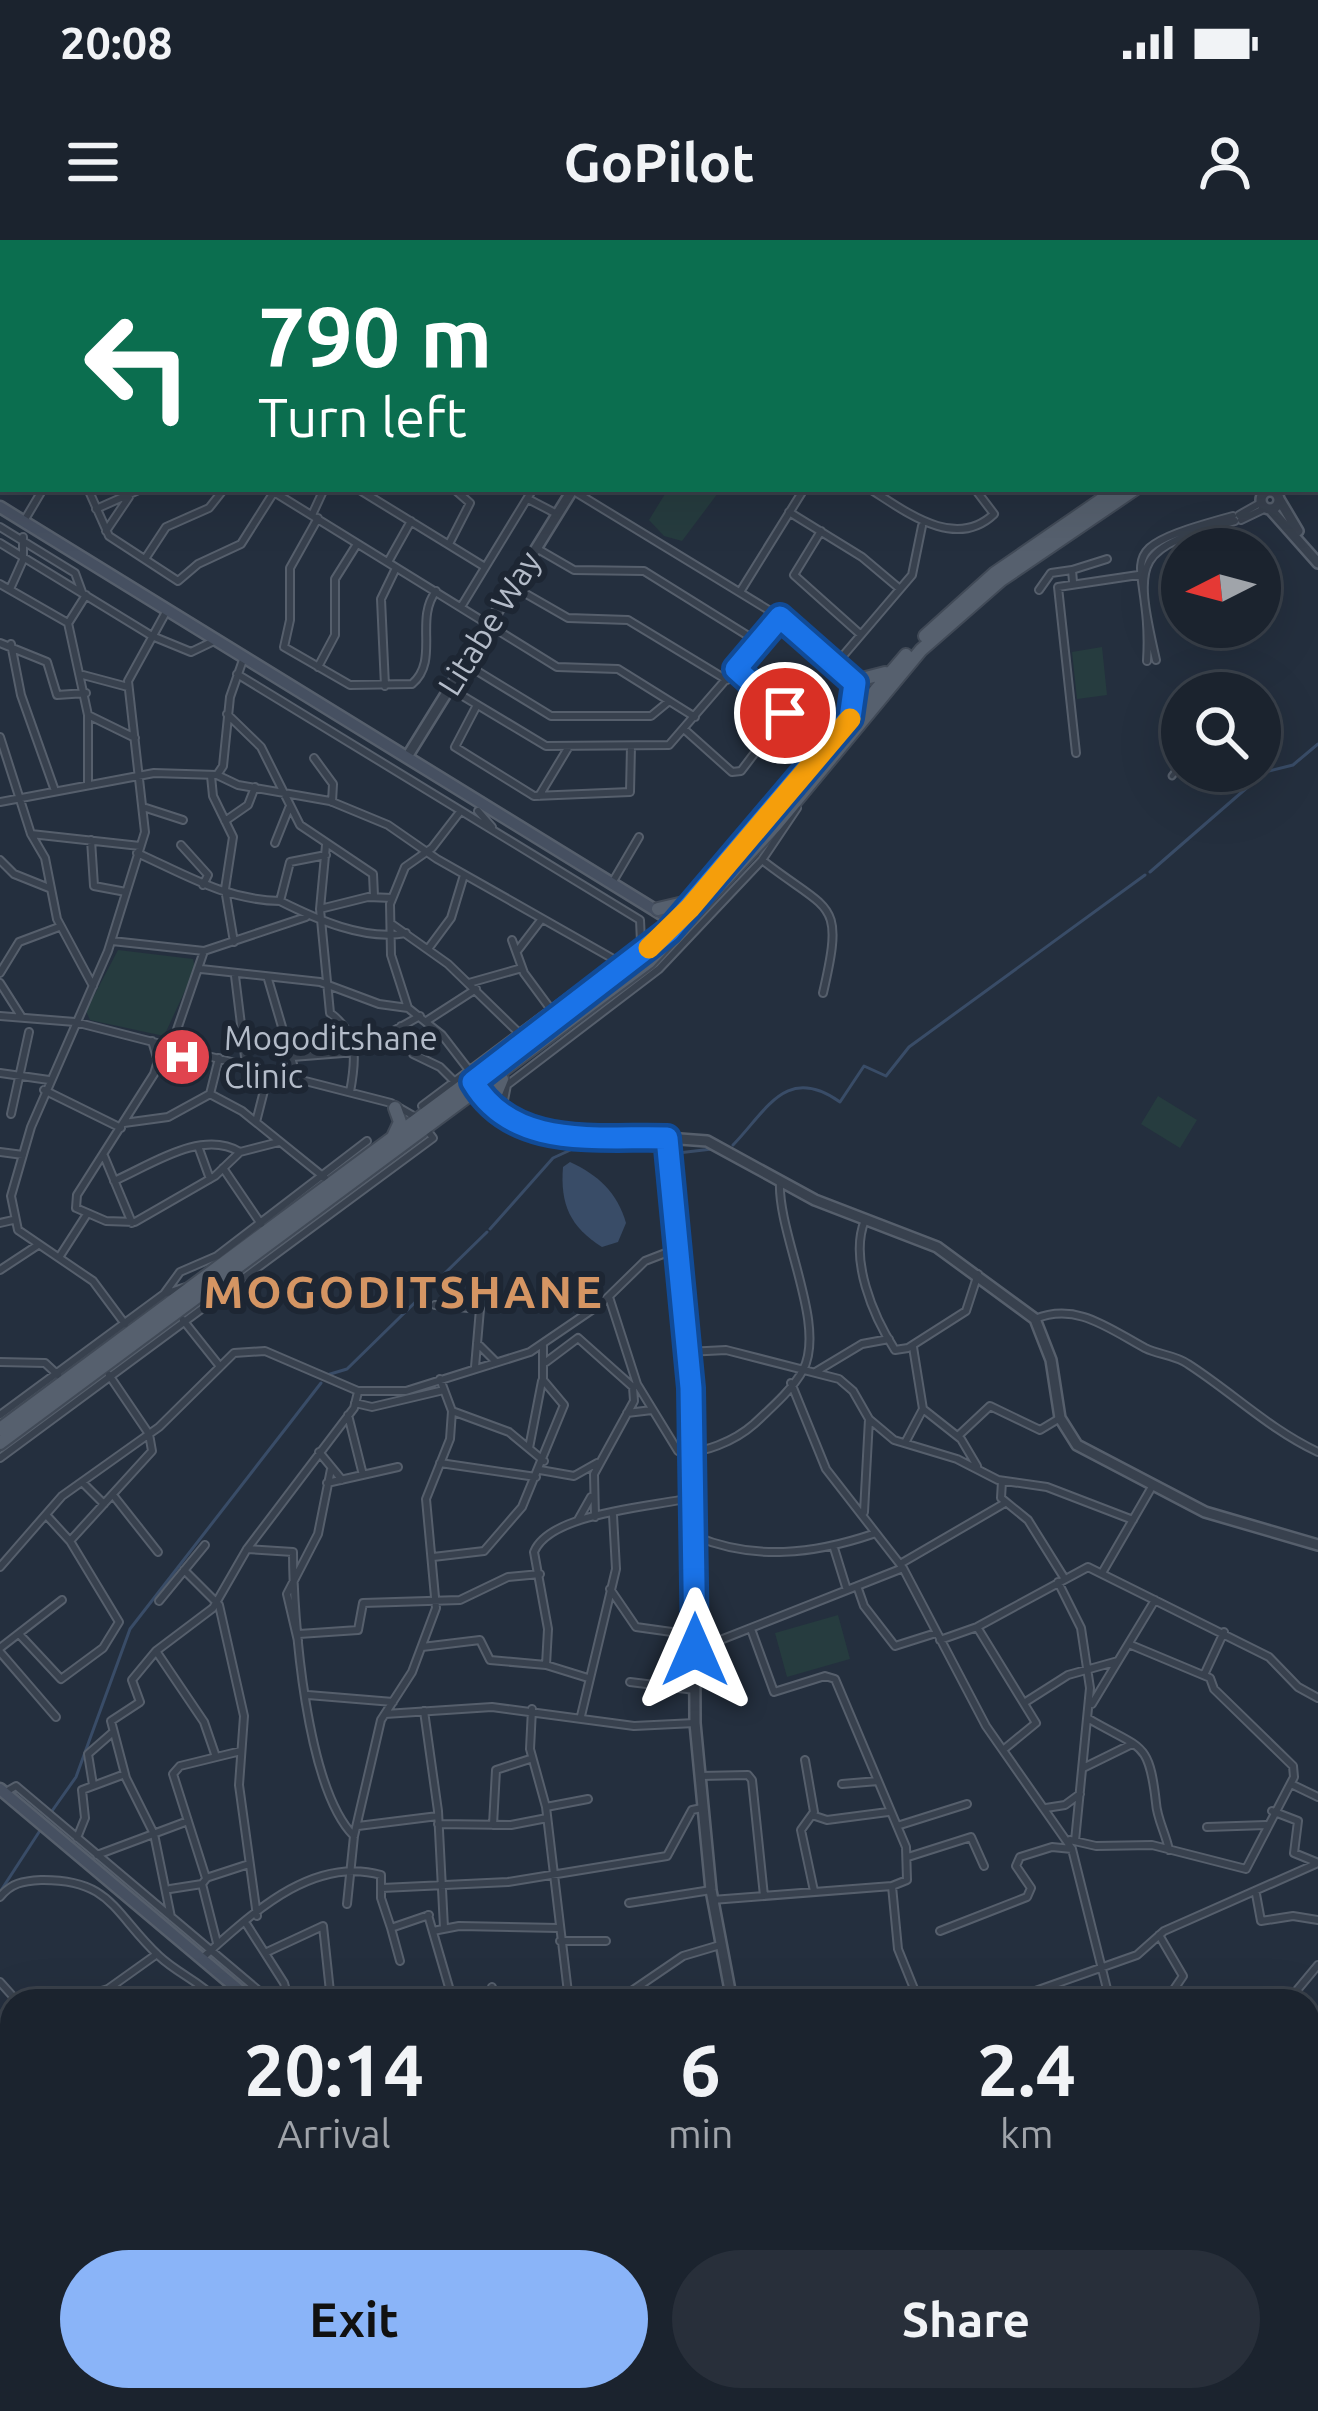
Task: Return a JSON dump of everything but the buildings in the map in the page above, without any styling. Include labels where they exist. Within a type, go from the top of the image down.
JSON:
[{"type":"main road","points":[[476,1081],[506,1073],[574,1026],[678,928],[799,798],[893,670],[982,584],[1113,492]]},
{"type":"main road","points":[[0,1444],[283,1240],[581,996],[678,928],[850,718],[1001,580],[1131,492]]},
{"type":"main road","points":[[0,507],[18,523],[60,544],[427,769],[478,811],[612,884],[678,928]]},
{"type":"main road","points":[[850,718],[856,681],[893,670]]},
{"type":"main road","points":[[653,908],[699,898]]},
{"type":"main road","points":[[651,946],[658,930],[653,908]]},
{"type":"main road","points":[[503,1117],[496,1092],[506,1073]]},
{"type":"main road","points":[[390,1143],[400,1122],[391,1105]]},
{"type":"main road","points":[[0,1430],[189,1286],[390,1143],[424,1128]]},
{"type":"main road","points":[[296,1199],[313,1200]]},
{"type":"main road","points":[[255,1242],[283,1240]]},
{"type":"main road","points":[[130,1347],[150,1345]]},
{"type":"main road","points":[[2,1791],[206,1955],[240,1989]]},
{"type":"street","points":[[0,527],[18,523],[42,492]]},
{"type":"street","points":[[89,492],[106,531],[145,560],[185,580],[198,564],[242,544],[271,492]]},
{"type":"street","points":[[96,509],[135,492]]},
{"type":"street","points":[[145,560],[166,527],[209,508],[222,492]]},
{"type":"street","points":[[274,492],[557,667],[618,669],[695,718]]},
{"type":"street","points":[[323,492],[290,568],[290,620],[281,641],[350,685],[412,684],[423,673],[424,609],[436,591]]},
{"type":"street","points":[[369,492],[485,567]]},
{"type":"street","points":[[449,544],[470,502],[458,492]]},
{"type":"street","points":[[461,607],[532,492]]},
{"type":"street","name":"Litabe Way","points":[[406,757],[570,492]]},
{"type":"street","points":[[577,492],[780,617],[875,698]]},
{"type":"street","points":[[740,592],[802,492]]},
{"type":"street","points":[[874,492],[922,526],[973,528],[991,519],[992,509],[978,492]]},
{"type":"street","points":[[106,531],[130,494]]},
{"type":"street","points":[[1151,660],[1142,574],[1145,553],[1159,538],[1237,518],[1268,498],[1318,560]]},
{"type":"street","points":[[528,499],[557,514]]},
{"type":"street","points":[[789,512],[900,589]]},
{"type":"street","points":[[388,562],[411,521]]},
{"type":"street","points":[[10,589],[24,556],[18,523]]},
{"type":"street","points":[[836,664],[912,575],[922,526]]},
{"type":"street","points":[[821,531],[794,575],[861,634]]},
{"type":"street","points":[[23,537],[77,574],[84,593],[68,622]]},
{"type":"street","points":[[0,543],[152,636],[191,652],[216,640]]},
{"type":"street","points":[[317,667],[335,635],[335,579],[358,543]]},
{"type":"street","points":[[44,568],[60,544]]},
{"type":"street","points":[[535,547],[574,570],[644,572],[758,642]]},
{"type":"street","points":[[1039,590],[1051,573],[1107,559]]},
{"type":"street","points":[[385,686],[382,593],[396,567]]},
{"type":"street","points":[[1072,570],[1073,582]]},
{"type":"street","points":[[1076,753],[1059,584],[1142,574]]},
{"type":"street","points":[[0,584],[68,622],[86,693],[88,785]]},
{"type":"street","points":[[512,585],[568,618],[628,620],[727,680]]},
{"type":"street","points":[[125,1324],[93,1281],[38,1245],[13,1220],[10,1196],[44,1090],[112,941],[138,850],[146,808],[129,676],[167,610]]},
{"type":"street","points":[[449,688],[542,744],[669,745],[780,617]]},
{"type":"street","points":[[159,624],[187,622]]},
{"type":"street","points":[[0,643],[47,662],[57,695],[86,693]]},
{"type":"street","points":[[11,644],[21,695],[55,788]]},
{"type":"street","points":[[234,942],[226,896],[233,837],[213,796],[214,775],[224,766],[227,714],[244,657]]},
{"type":"street","points":[[464,663],[551,716],[652,716],[669,701]]},
{"type":"street","points":[[685,730],[732,772],[741,771],[785,713],[736,669]]},
{"type":"street","points":[[0,1016],[75,1022],[350,1092],[391,1105],[424,1128],[456,1083],[476,1081],[520,1034],[581,996],[643,937],[637,916],[494,830],[478,811],[460,811],[237,674]]},
{"type":"street","points":[[83,675],[128,687]]},
{"type":"street","points":[[477,705],[454,747],[539,796],[631,792],[631,746]]},
{"type":"street","points":[[321,727],[330,710]]},
{"type":"street","points":[[227,714],[261,747],[300,825],[374,874],[374,896]]},
{"type":"street","points":[[88,715],[135,738]]},
{"type":"street","points":[[0,737],[23,795],[31,834],[46,861],[60,927],[93,986]]},
{"type":"street","points":[[539,796],[569,747]]},
{"type":"street","points":[[314,758],[333,784],[332,802]]},
{"type":"street","points":[[420,784],[427,769]]},
{"type":"street","points":[[0,802],[141,775],[214,775],[332,802],[394,828],[464,875],[618,961]]},
{"type":"street","points":[[225,820],[248,805],[255,787]]},
{"type":"street","points":[[503,1117],[507,1085],[574,1026],[659,969],[762,860],[789,824],[799,798]]},
{"type":"street","points":[[146,808],[183,820]]},
{"type":"street","points":[[275,843],[289,808]]},
{"type":"street","points":[[408,1008],[391,956],[392,898],[405,867],[427,853],[460,811]]},
{"type":"street","points":[[31,834],[91,838],[138,850],[226,896],[280,901],[320,921],[391,935],[406,933]]},
{"type":"street","points":[[612,884],[639,837]]},
{"type":"street","points":[[91,838],[94,886],[126,892]]},
{"type":"street","points":[[181,845],[208,875],[202,885]]},
{"type":"street","points":[[326,845],[320,921],[330,1013],[346,1025],[356,1052],[350,1092]]},
{"type":"street","points":[[280,901],[290,862],[326,855]]},
{"type":"street","points":[[0,860],[3,872],[49,888]]},
{"type":"street","points":[[762,860],[818,899],[833,918],[836,939],[823,993]]},
{"type":"street","points":[[428,949],[451,918],[464,875]]},
{"type":"street","points":[[320,909],[374,896],[392,898]]},
{"type":"street","points":[[112,941],[204,951],[306,917]]},
{"type":"street","points":[[518,950],[541,920]]},
{"type":"street","points":[[377,932],[393,925]]},
{"type":"street","points":[[393,925],[472,986],[520,1034]]},
{"type":"street","points":[[0,973],[19,942],[60,927]]},
{"type":"street","points":[[512,940],[522,968],[552,1012]]},
{"type":"street","points":[[171,1046],[204,951]]},
{"type":"street","points":[[201,968],[328,984],[379,1004],[408,1008],[424,1018],[503,1117],[533,1130],[707,1141],[780,1181],[937,1247],[979,1273],[1035,1319],[1045,1338],[1060,1418],[1078,1445],[1205,1512],[1318,1545]]},
{"type":"street","points":[[292,1057],[356,1052],[424,1018],[472,986],[522,968]]},
{"type":"street","points":[[236,976],[246,1065]]},
{"type":"street","points":[[268,979],[297,1078]]},
{"type":"street","points":[[0,983],[21,1016]]},
{"type":"street","points":[[401,1026],[413,1054],[440,1067],[456,1083]]},
{"type":"street","points":[[11,1114],[28,1032]]},
{"type":"street","points":[[152,1041],[158,1066],[75,1200],[87,1214],[133,1222],[209,1180],[240,1152],[279,1142]]},
{"type":"street","points":[[44,1090],[123,1126],[168,1117],[210,1094],[219,1058]]},
{"type":"street","points":[[255,1148],[269,1071]]},
{"type":"street","points":[[0,1073],[49,1080]]},
{"type":"street","points":[[210,1094],[259,1125],[325,1178]]},
{"type":"street","points":[[667,1138],[694,1453],[695,1723],[711,1895],[730,1989]]},
{"type":"street","points":[[0,1414],[164,1294],[179,1274],[217,1256],[325,1178],[367,1141]]},
{"type":"street","points":[[114,1181],[198,1146],[224,1144],[240,1152]]},
{"type":"street","points":[[198,1146],[209,1180]]},
{"type":"street","points":[[0,1152],[22,1155]]},
{"type":"street","points":[[104,1156],[133,1222]]},
{"type":"street","points":[[223,1168],[261,1224]]},
{"type":"street","points":[[564,1330],[635,1385],[678,1451],[694,1453],[745,1432],[804,1368],[812,1346],[780,1205],[780,1181]]},
{"type":"street","points":[[0,1194],[10,1196]]},
{"type":"street","points":[[58,1258],[87,1214]]},
{"type":"street","points":[[0,1222],[13,1220]]},
{"type":"street","points":[[865,1220],[857,1244],[872,1305],[895,1349],[913,1345],[966,1312],[979,1273]]},
{"type":"street","points":[[0,1458],[283,1240]]},
{"type":"street","points":[[0,1270],[38,1245]]},
{"type":"street","points":[[356,1403],[372,1407],[542,1346],[609,1297],[645,1262],[676,1249]]},
{"type":"street","points":[[164,1294],[189,1286],[179,1274]]},
{"type":"street","points":[[595,1517],[591,1495],[597,1462],[634,1401],[631,1362],[609,1297]]},
{"type":"street","points":[[435,1305],[480,1309],[475,1367]]},
{"type":"street","points":[[1035,1319],[1057,1310],[1110,1326],[1145,1348],[1185,1361],[1278,1432],[1318,1452]]},
{"type":"street","points":[[183,1320],[218,1364]]},
{"type":"street","points":[[546,1361],[571,1339]]},
{"type":"street","points":[[817,1371],[862,1344],[889,1340]]},
{"type":"street","points":[[477,1343],[496,1362]]},
{"type":"street","points":[[904,1444],[923,1409],[913,1345]]},
{"type":"street","points":[[529,1448],[546,1361],[542,1346]]},
{"type":"street","points":[[687,1352],[718,1348],[836,1378],[850,1386],[869,1419],[904,1444],[1002,1481],[1047,1487],[1132,1520]]},
{"type":"street","points":[[0,1568],[82,1482],[149,1434],[218,1364],[238,1352],[265,1351],[358,1391],[444,1390]]},
{"type":"street","points":[[0,1362],[45,1363],[58,1375]]},
{"type":"street","points":[[620,1371],[631,1362]]},
{"type":"street","points":[[834,1364],[836,1378]]},
{"type":"street","points":[[70,1541],[151,1453],[149,1434],[109,1375]]},
{"type":"street","points":[[347,1904],[356,1826],[385,1714],[422,1647],[437,1603],[426,1499],[450,1439],[452,1411],[440,1379]]},
{"type":"street","points":[[433,1557],[487,1549],[512,1522],[540,1469],[564,1401],[543,1380]]},
{"type":"street","points":[[791,1383],[826,1469],[902,1566],[1003,1750],[1071,1843],[1107,1989]]},
{"type":"street","points":[[171,1917],[154,1834],[125,1774],[112,1733],[113,1718],[140,1701],[132,1680],[156,1652],[213,1608],[248,1549],[348,1415],[358,1391]]},
{"type":"street","points":[[958,1437],[990,1406],[1040,1430],[1060,1418]]},
{"type":"street","points":[[923,1409],[958,1437],[978,1469]]},
{"type":"street","points":[[623,1414],[652,1410]]},
{"type":"street","points":[[452,1411],[509,1432],[529,1448],[540,1469]]},
{"type":"street","points":[[348,1415],[363,1475]]},
{"type":"street","points":[[864,1516],[869,1419]]},
{"type":"street","points":[[319,1452],[342,1480]]},
{"type":"street","points":[[580,1475],[597,1462]]},
{"type":"street","points":[[440,1463],[540,1469],[580,1475],[592,1484]]},
{"type":"street","points":[[327,1483],[398,1467]]},
{"type":"street","points":[[301,1644],[292,1632],[286,1597],[319,1534],[332,1469]]},
{"type":"street","points":[[1002,1481],[999,1495],[1028,1520],[1081,1628],[1090,1709],[1071,1843]]},
{"type":"street","points":[[82,1482],[104,1504]]},
{"type":"street","points":[[1102,1573],[1153,1485]]},
{"type":"street","points":[[113,1495],[158,1552]]},
{"type":"street","points":[[578,1520],[591,1495]]},
{"type":"street","points":[[546,1665],[548,1629],[534,1552],[538,1543],[559,1524],[695,1497]]},
{"type":"street","points":[[695,1650],[902,1566],[1005,1503]]},
{"type":"street","points":[[581,1716],[616,1563],[614,1515]]},
{"type":"street","points":[[19,1634],[61,1679],[103,1648],[118,1625],[70,1541],[47,1516]]},
{"type":"street","points":[[695,1536],[773,1553],[829,1548],[875,1534]]},
{"type":"street","points":[[159,1600],[205,1545]]},
{"type":"street","points":[[833,1548],[847,1590]]},
{"type":"street","points":[[248,1549],[292,1550],[299,1634],[325,1780],[339,1819],[354,1836]]},
{"type":"street","points":[[856,1586],[864,1606],[896,1646],[977,1627],[1088,1567],[1269,1657],[1298,1687],[1318,1698]]},
{"type":"street","points":[[184,1570],[217,1599],[244,1717],[239,1785],[256,1916]]},
{"type":"street","points":[[299,1634],[358,1630],[362,1603],[468,1598],[508,1577],[540,1574]]},
{"type":"street","points":[[610,1589],[636,1627],[695,1635]]},
{"type":"street","points":[[56,1717],[0,1650],[62,1600]]},
{"type":"street","points":[[1090,1709],[1155,1600]]},
{"type":"street","points":[[604,1613],[627,1617]]},
{"type":"street","points":[[591,1627],[604,1613]]},
{"type":"street","points":[[977,1627],[1036,1726],[1003,1750]]},
{"type":"street","points":[[629,1903],[906,1884],[906,1858],[897,1826],[835,1679],[825,1676],[774,1692],[751,1628]]},
{"type":"street","points":[[1204,1675],[1224,1632]]},
{"type":"street","points":[[733,1635],[760,1656]]},
{"type":"street","points":[[422,1647],[480,1640],[490,1660],[546,1665],[589,1679]]},
{"type":"street","points":[[940,1931],[1027,1898],[1031,1888],[1016,1866],[1020,1857],[1071,1843],[1169,1850],[1246,1869],[1272,1810],[1291,1784],[1292,1766],[1204,1675],[1132,1645]]},
{"type":"street","points":[[156,1652],[204,1723],[215,1754]]},
{"type":"street","points":[[1024,1703],[1088,1670],[1121,1660]]},
{"type":"street","points":[[630,1682],[695,1690]]},
{"type":"street","points":[[308,1695],[393,1702]]},
{"type":"street","points":[[385,1714],[532,1709],[634,1726],[695,1723]]},
{"type":"street","points":[[532,1709],[531,1759],[546,1807],[567,1989]]},
{"type":"street","points":[[424,1711],[438,1820],[444,1928]]},
{"type":"street","points":[[1089,1719],[1132,1744],[1154,1769],[1156,1808],[1169,1850]]},
{"type":"street","points":[[93,1785],[89,1751],[112,1733]]},
{"type":"street","points":[[1083,1768],[1132,1744]]},
{"type":"street","points":[[217,1943],[174,1770],[215,1754],[243,1751]]},
{"type":"street","points":[[493,1825],[496,1770],[531,1759]]},
{"type":"street","points":[[805,1760],[812,1815],[801,1830],[814,1891]]},
{"type":"street","points":[[77,1838],[85,1818],[81,1791],[125,1774]]},
{"type":"street","points":[[699,1776],[748,1775],[752,1780],[764,1895]]},
{"type":"street","points":[[842,1784],[878,1781]]},
{"type":"street","points":[[1291,1784],[1318,1797]]},
{"type":"street","points":[[2,1791],[16,1786],[97,1855],[105,1878],[157,1954],[207,1989]]},
{"type":"street","points":[[1046,1808],[1064,1805],[1079,1794]]},
{"type":"street","points":[[546,1807],[588,1799]]},
{"type":"street","points":[[897,1826],[967,1804]]},
{"type":"street","points":[[382,1888],[554,1876],[667,1856],[692,1810],[702,1808]]},
{"type":"street","points":[[1272,1810],[1298,1821],[1294,1853],[1318,1863]]},
{"type":"street","points":[[812,1815],[822,1821],[888,1812]]},
{"type":"street","points":[[356,1826],[438,1820],[493,1825],[547,1818]]},
{"type":"street","points":[[97,1855],[188,1821]]},
{"type":"street","points":[[1207,1827],[1266,1825]]},
{"type":"street","points":[[906,1858],[971,1837],[984,1866]]},
{"type":"street","points":[[1042,1989],[1144,1952],[1159,1935],[1318,1863]]},
{"type":"street","points":[[168,1890],[249,1864]]},
{"type":"street","points":[[206,1955],[303,1880],[349,1870],[380,1874],[400,1961]]},
{"type":"street","points":[[0,1897],[26,1881],[105,1878],[171,1917],[206,1955],[254,1989]]},
{"type":"street","points":[[892,1886],[897,1942],[915,1989]]},
{"type":"street","points":[[1256,1892],[1261,1921],[1293,1916],[1318,1920]]},
{"type":"street","points":[[391,1928],[442,1911]]},
{"type":"street","points":[[428,1915],[450,1989]]},
{"type":"street","points":[[247,1924],[267,1952],[284,1989]]},
{"type":"street","points":[[267,1952],[323,1926],[330,1989]]},
{"type":"street","points":[[433,1931],[558,1928]]},
{"type":"street","points":[[1159,1935],[1183,1976],[1174,1989]]},
{"type":"street","points":[[560,1941],[606,1941]]},
{"type":"street","points":[[635,1989],[683,1956],[720,1945]]},
{"type":"street","points":[[105,1989],[157,1954]]},
{"type":"street","points":[[1298,1989],[1318,1965]]},
{"type":"green space","points":[[666,492],[719,492],[682,541],[664,536],[649,520]]},
{"type":"green space","points":[[1102,647],[1107,695],[1077,699],[1072,652]]},
{"type":"green space","points":[[118,950],[193,959],[195,969],[164,1036],[90,1020],[86,1011]]},
{"type":"green space","points":[[1158,1096],[1197,1120],[1180,1148],[1141,1124]]},
{"type":"green space","points":[[838,1615],[850,1659],[787,1677],[775,1633]]},
{"type":"water","points":[[570,1162],[598,1179],[617,1202],[626,1223],[618,1242],[602,1247],[569,1213],[563,1167]]},
{"type":"waterway","points":[[1150,872],[1265,772],[1293,765],[1318,744]]},
{"type":"waterway","points":[[733,1145],[768,1106],[791,1090],[805,1088],[840,1102],[864,1066],[886,1076],[909,1047],[1145,875]]},
{"type":"waterway","points":[[490,1229],[553,1158],[590,1141],[660,1152]]},
{"type":"waterway","points":[[678,1153],[712,1149]]},
{"type":"waterway","points":[[327,1375],[347,1369],[487,1232]]},
{"type":"waterway","points":[[52,1811],[76,1777],[130,1629],[321,1383]]},
{"type":"waterway","points":[[0,1892],[41,1829]]},
{"type":"slow traffic","points":[[649,948],[690,908],[850,719]]},
{"type":"place","name":"Mogoditshane Clinic","points":[[182,1057]]},
{"type":"district","name":"MOGODITSHANE","points":[[404,1292]]},
{"type":"route","points":[[695,1650],[691,1388],[669,1198],[667,1138],[586,1136],[518,1126],[494,1111],[473,1082],[669,931],[850,718],[857,698],[855,683],[780,617],[736,669],[785,713]]}]
